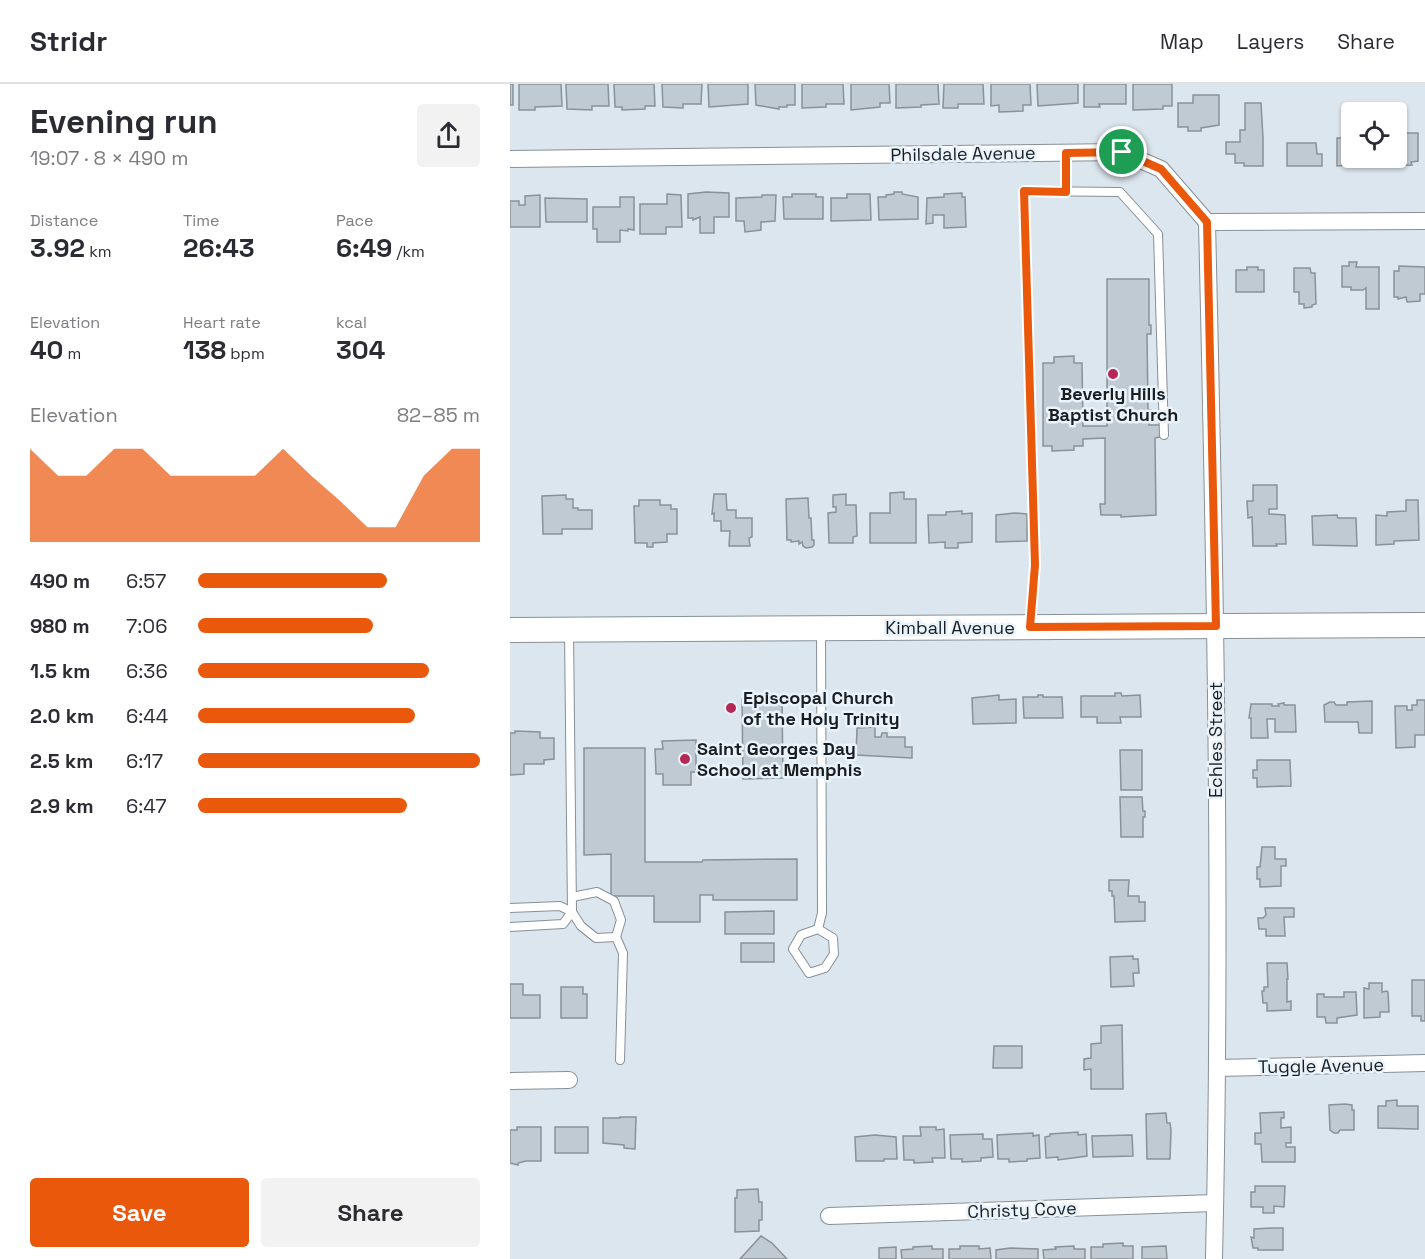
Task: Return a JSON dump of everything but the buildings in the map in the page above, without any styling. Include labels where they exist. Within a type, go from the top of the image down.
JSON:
[{"type":"main road","name":"Kimball Avenue","points":[[510,630],[1425,625]]},
{"type":"street","name":"Philsdale Avenue","points":[[510,159],[1122,152],[1161,169],[1207,222]]},
{"type":"street","points":[[1207,222],[1425,221]]},
{"type":"street","name":"Echles Street","points":[[1207,222],[1216,626],[1217,1068],[1214,1259]]},
{"type":"street","name":"Tuggle Avenue","points":[[1217,1068],[1425,1064]]},
{"type":"street","points":[[510,1081],[569,1080]]},
{"type":"street","name":"Christy Cove","points":[[829,1216],[1215,1203]]},
{"type":"lane","points":[[1066,153],[1066,192]]},
{"type":"lane","points":[[1030,627],[1035,565],[1024,191],[1120,192],[1158,234],[1164,435]]},
{"type":"lane","points":[[818,929],[822,913],[821,629]]},
{"type":"lane","points":[[568,630],[572,912],[580,926],[596,938],[616,937]]},
{"type":"lane","points":[[572,897],[597,892],[614,901],[621,920],[616,937],[623,953],[620,1060]]},
{"type":"lane","points":[[510,908],[560,906],[572,912]]},
{"type":"lane","points":[[510,927],[563,924],[572,912]]},
{"type":"lane","points":[[818,929],[833,938],[834,954],[825,968],[809,973],[793,949],[801,935],[818,929]]},
{"type":"place","name":"Beverly Hills Baptist Church","points":[[1113,374]]},
{"type":"place","name":"Episcopal Church of the Holy Trinity","points":[[731,708]]},
{"type":"place","name":"Saint Georges Day School at Memphis","points":[[685,759]]},
{"type":"route","points":[[1122,152],[1161,169],[1207,222],[1216,626],[1030,627],[1035,565],[1024,191],[1066,192],[1066,153],[1122,152]]}]
